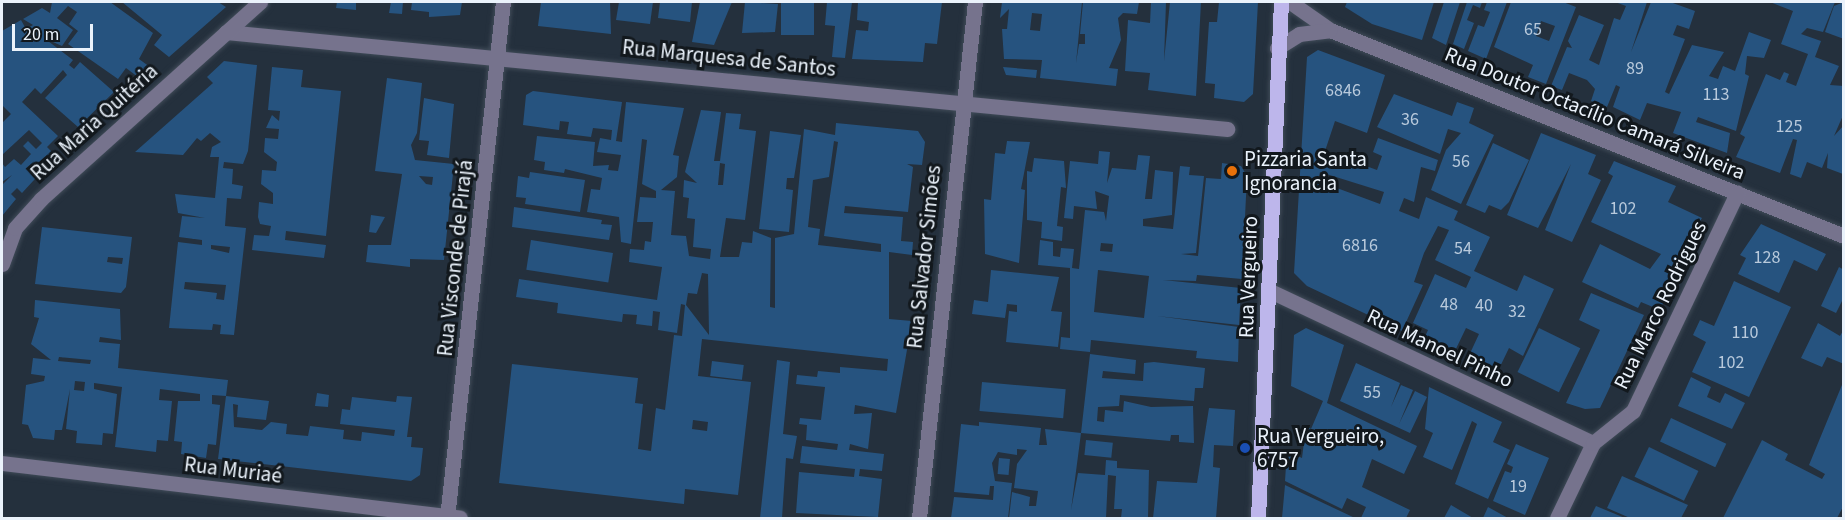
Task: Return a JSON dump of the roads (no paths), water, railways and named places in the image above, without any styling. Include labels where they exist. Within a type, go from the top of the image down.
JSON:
[{"type":"main road","name":"Rua Vergueiro","points":[[1258,519],[1270,291],[1277,48],[1281,2]]},
{"type":"street","name":"Rua Maria Quitéria","points":[[2,264],[15,228],[41,199],[260,2]]},
{"type":"street","name":"Rua Visconde de Pirajá","points":[[452,518],[503,2]]},
{"type":"street","name":"Rua Salvador Simões","points":[[918,519],[975,2]]},
{"type":"street","name":"Rua Doutor Octacílio Camará Silveira","points":[[1290,2],[1330,30],[1844,237]]},
{"type":"street","name":"Rua Doutor Octacílio Camará Silveira","points":[[1277,48],[1299,34],[1330,30]]},
{"type":"street","name":"Rua Marquesa de Santos","points":[[226,32],[499,56],[1227,129]]},
{"type":"street","name":"Rua Marco Rodrigues","points":[[1557,519],[1593,443],[1633,411],[1737,193]]},
{"type":"street","name":"Rua Manoel Pinho","points":[[1270,291],[1593,443]]},
{"type":"street","name":"Rua Muriaé","points":[[2,463],[452,518]]},
{"type":"place","name":"Pizzaria Santa Ignorancia","points":[[1232,171]]},
{"type":"place","name":"Rua Vergueiro, 6757","points":[[1245,448]]}]
